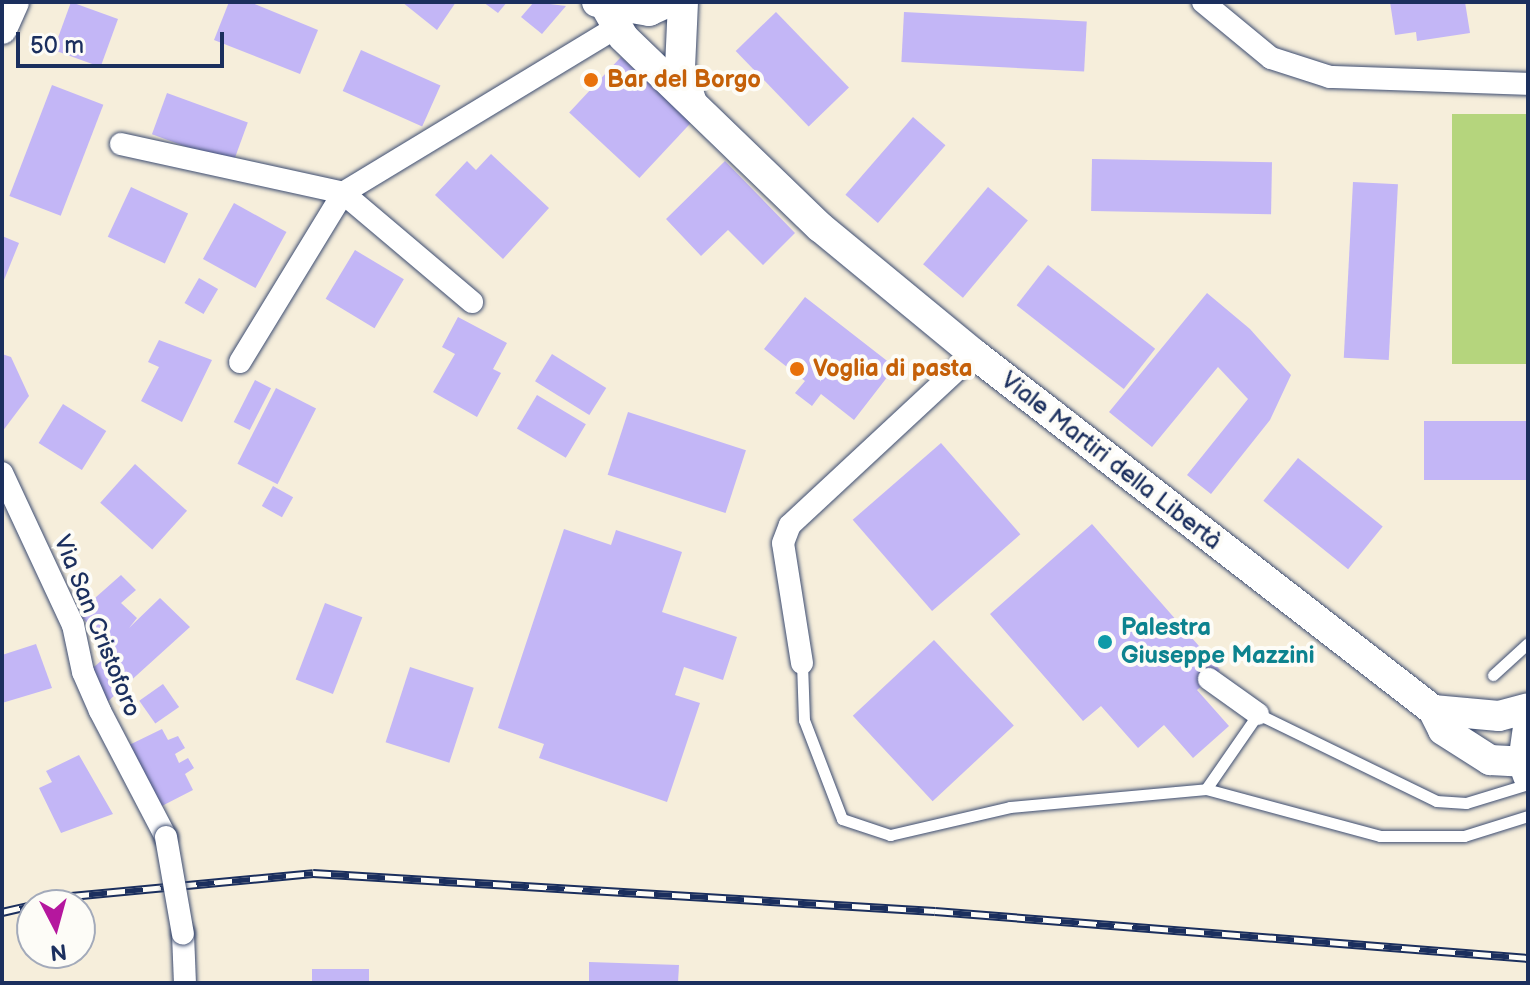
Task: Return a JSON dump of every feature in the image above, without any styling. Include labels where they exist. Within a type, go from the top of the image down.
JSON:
[{"type":"main road","points":[[2,29],[14,2]]},
{"type":"main road","points":[[607,12],[649,11],[668,2]]},
{"type":"main road","name":"Viale Martiri della Libertà","points":[[683,2],[680,68],[692,104]]},
{"type":"main road","name":"Viale Martiri della Libertà","points":[[607,12],[692,104],[820,227],[974,354],[1433,710],[1443,730],[1490,760],[1526,774]]},
{"type":"main road","points":[[1433,710],[1499,716],[1528,708]]},
{"type":"main road","points":[[1526,774],[1528,727]]},
{"type":"street","points":[[1203,2],[1271,58],[1330,77],[1528,84]]},
{"type":"street","points":[[240,362],[343,193],[607,12]]},
{"type":"street","points":[[121,144],[343,193],[472,302]]},
{"type":"street","points":[[802,663],[783,543],[790,525],[974,354]]},
{"type":"street","name":"Via San Cristoforo","points":[[2,473],[73,625],[83,672],[100,711],[166,837],[183,934],[185,983]]},
{"type":"street","points":[[1209,679],[1258,714]]},
{"type":"lane","points":[[1493,675],[1528,643]]},
{"type":"lane","points":[[802,663],[804,720],[842,819],[890,835],[1010,807],[1206,789],[1380,836],[1464,836],[1528,816]]},
{"type":"lane","points":[[1206,789],[1258,714],[1436,801],[1466,803],[1526,774]]},
{"type":"green space","points":[[1452,114],[1528,114],[1528,364],[1452,364]]},
{"type":"building","points":[[71,2],[118,19],[101,67],[54,50]]},
{"type":"building","points":[[229,2],[250,2],[318,30],[300,74],[214,40]]},
{"type":"building","points":[[402,2],[456,2],[437,30]]},
{"type":"building","points":[[483,2],[507,2],[498,13]]},
{"type":"building","points":[[534,2],[566,6],[542,34],[521,17]]},
{"type":"building","points":[[1390,2],[1465,2],[1470,33],[1417,41],[1416,32],[1395,35]]},
{"type":"building","points":[[776,12],[849,88],[809,126],[736,51]]},
{"type":"building","points":[[904,12],[1087,22],[1084,72],[901,62]]},
{"type":"building","points":[[361,50],[440,85],[422,126],[343,91]]},
{"type":"building","points":[[621,57],[691,122],[639,178],[569,113]]},
{"type":"building","points":[[52,85],[103,105],[61,216],[9,196]]},
{"type":"building","points":[[167,93],[248,122],[233,164],[152,134]]},
{"type":"building","points":[[913,117],[945,145],[878,223],[845,195]]},
{"type":"building","points":[[491,154],[549,208],[503,259],[435,195],[467,161],[476,170]]},
{"type":"building","points":[[1092,159],[1272,162],[1271,214],[1091,211]]},
{"type":"building","points":[[725,161],[795,233],[763,265],[728,230],[701,256],[666,219]]},
{"type":"building","points":[[1353,182],[1398,184],[1389,360],[1344,358]]},
{"type":"building","points":[[131,187],[188,214],[165,263],[108,237]]},
{"type":"building","points":[[988,187],[1028,220],[963,298],[923,264]]},
{"type":"building","points":[[234,203],[286,232],[255,288],[203,259]]},
{"type":"building","points":[[2,236],[19,243],[2,285]]},
{"type":"building","points":[[355,250],[404,279],[375,328],[326,299]]},
{"type":"building","points":[[1048,265],[1155,349],[1124,389],[1017,305]]},
{"type":"building","points":[[199,278],[218,289],[204,314],[184,303]]},
{"type":"building","points":[[1207,293],[1250,329],[1291,375],[1270,420],[1211,494],[1187,475],[1248,399],[1218,367],[1152,447],[1109,412]]},
{"type":"building","points":[[805,297],[895,367],[854,420],[821,394],[812,406],[795,393],[805,381],[764,349]]},
{"type":"building","points":[[458,317],[507,343],[493,369],[501,373],[477,417],[433,392],[455,354],[442,347]]},
{"type":"building","points":[[159,340],[212,360],[182,422],[141,401],[159,367],[148,362]]},
{"type":"building","points":[[2,354],[11,357],[29,396],[2,432]]},
{"type":"building","points":[[552,354],[606,388],[589,415],[535,381]]},
{"type":"building","points":[[255,380],[271,388],[250,430],[234,422]]},
{"type":"building","points":[[276,388],[316,408],[278,484],[237,464]]},
{"type":"building","points":[[537,395],[586,424],[566,458],[517,428]]},
{"type":"building","points":[[63,404],[106,431],[82,470],[39,443]]},
{"type":"building","points":[[628,412],[746,450],[726,513],[608,475]]},
{"type":"building","points":[[1424,421],[1528,421],[1528,480],[1424,480]]},
{"type":"building","points":[[941,443],[1020,534],[932,611],[853,520]]},
{"type":"building","points":[[1298,458],[1383,527],[1348,569],[1263,501]]},
{"type":"building","points":[[135,464],[187,511],[152,549],[100,503]]},
{"type":"building","points":[[273,486],[293,497],[282,517],[262,506]]},
{"type":"building","name":"Palestra Giuseppe Mazzini","points":[[1092,524],[1220,670],[1197,690],[1229,726],[1193,758],[1164,725],[1138,748],[1101,706],[1083,721],[990,614]]},
{"type":"building","points":[[564,529],[611,545],[616,530],[682,552],[662,612],[737,637],[723,680],[684,667],[675,695],[700,703],[667,802],[539,758],[544,744],[498,728]]},
{"type":"building","points":[[121,575],[136,590],[121,603],[137,618],[129,628],[160,598],[190,627],[105,704],[88,672],[108,655],[109,647],[78,613]]},
{"type":"building","points":[[325,603],[362,617],[333,694],[296,680]]},
{"type":"building","points":[[934,640],[1014,726],[933,801],[853,716]]},
{"type":"building","points":[[36,644],[52,688],[2,703],[2,655]]},
{"type":"building","points":[[410,667],[474,688],[449,763],[386,742]]},
{"type":"building","points":[[163,684],[179,707],[155,724],[139,701]]},
{"type":"building","points":[[162,729],[168,740],[178,736],[185,748],[175,754],[179,763],[188,758],[194,768],[185,774],[193,790],[156,809],[125,747]]},
{"type":"building","points":[[79,755],[113,814],[61,833],[39,788],[52,782],[46,771]]},
{"type":"building","points":[[589,962],[679,965],[678,983],[589,983]]},
{"type":"building","points":[[312,969],[369,969],[369,983],[312,983]]},
{"type":"railway","points":[[96,894],[313,873],[935,911],[1528,958]]},
{"type":"railway","points":[[2,912],[16,909]]},
{"type":"place","name":"Bar del Borgo","points":[[591,80]]},
{"type":"place","name":"Voglia di pasta","points":[[797,369]]},
{"type":"place","name":"Palestra Giuseppe Mazzini","points":[[1105,642]]}]
